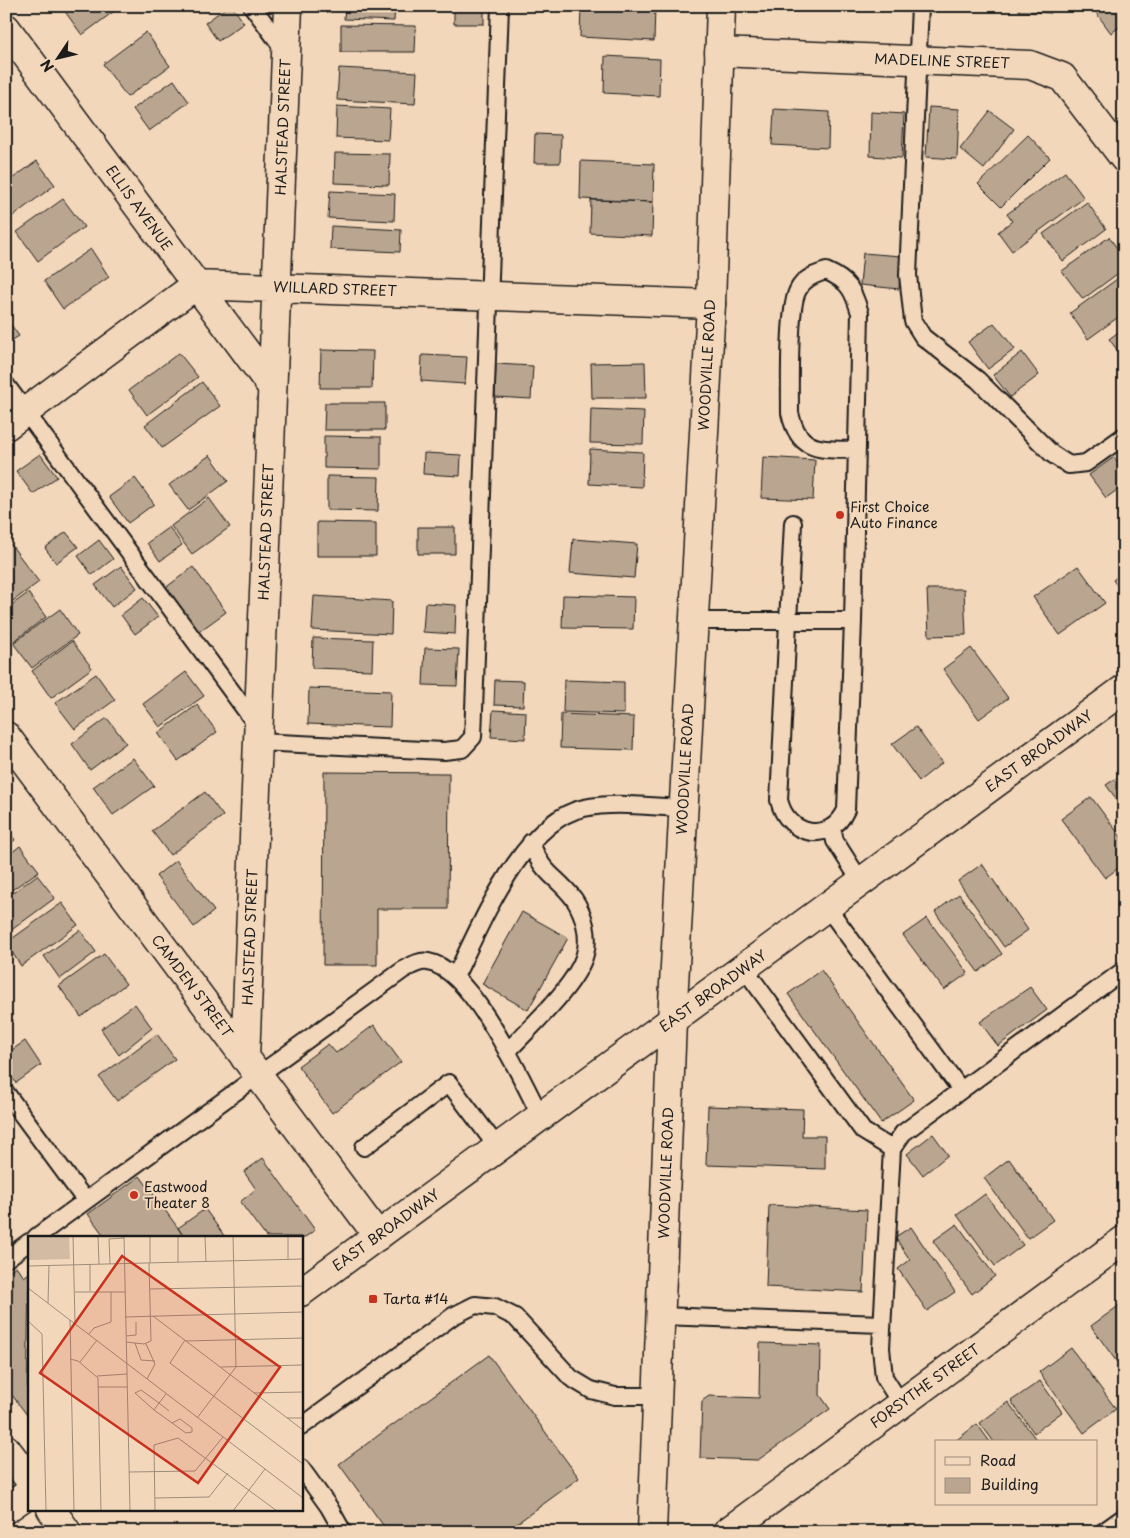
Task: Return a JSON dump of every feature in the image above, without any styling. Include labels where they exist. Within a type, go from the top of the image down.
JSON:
[{"type":"street","name":"HALSTEAD STREET","points":[[251,1066],[258,735],[288,6]]},
{"type":"street","name":"WOODVILLE ROAD","points":[[651,1531],[672,1021],[710,304],[721,6]]},
{"type":"street","name":"ELLIS AVENUE","points":[[6,28],[272,387]]},
{"type":"street","name":"MADELINE STREET","points":[[719,52],[1030,65],[1062,77],[1124,158]]},
{"type":"street","name":"WILLARD STREET","points":[[196,285],[277,286],[710,304]]},
{"type":"street","points":[[16,418],[196,285]]},
{"type":"street","name":"EAST BROADWAY","points":[[302,1291],[1124,689]]},
{"type":"street","name":"CAMDEN STREET","points":[[6,736],[378,1236]]},
{"type":"street","name":"FORSYTHE STREET","points":[[727,1532],[1124,1240]]},
{"type":"street","points":[[6,1449],[28,1479]]},
{"type":"street","points":[[6,1509],[28,1493]]},
{"type":"street","points":[[52,1510],[67,1532]]},
{"type":"lane","points":[[252,6],[286,52]]},
{"type":"lane","points":[[6,385],[16,418],[258,735],[444,751],[462,749],[473,737],[500,6]]},
{"type":"lane","points":[[920,6],[908,275],[913,321],[923,338],[978,380],[1052,454],[1069,465],[1086,463],[1124,436]]},
{"type":"lane","points":[[792,523],[779,800],[782,812],[789,822],[801,831],[815,832],[832,828],[842,820],[846,810],[853,621],[855,450],[860,314],[854,294],[842,278],[826,271],[809,277],[798,290],[793,308],[790,413],[794,430],[805,443],[818,449],[855,450]]},
{"type":"lane","points":[[694,621],[853,621]]},
{"type":"lane","points":[[455,977],[495,896],[531,842],[549,825],[565,815],[583,808],[613,806],[683,808]]},
{"type":"lane","points":[[832,828],[839,849],[861,882]]},
{"type":"lane","points":[[507,1052],[556,1000],[576,972],[585,955],[587,938],[583,917],[573,899],[544,869],[531,842]]},
{"type":"lane","points":[[827,907],[961,1090]]},
{"type":"lane","points":[[37,1236],[86,1200],[251,1066],[418,962],[428,962],[440,966],[455,977],[494,1029],[541,1117]]},
{"type":"lane","points":[[744,968],[863,1131],[892,1149]]},
{"type":"lane","points":[[901,1404],[884,1377],[881,1348],[892,1149],[903,1133],[1124,970]]},
{"type":"lane","points":[[364,1147],[449,1083],[498,1148]]},
{"type":"lane","points":[[6,1093],[86,1200]]},
{"type":"lane","points":[[6,1259],[28,1243]]},
{"type":"lane","points":[[302,1426],[453,1316],[475,1305],[495,1307],[515,1317],[571,1378],[591,1390],[615,1396],[658,1396]]},
{"type":"lane","points":[[660,1316],[882,1324]]},
{"type":"lane","points":[[302,1469],[329,1507],[343,1532]]},
{"type":"lane","points":[[1103,1532],[1124,1516]]},
{"type":"building","points":[[61,6],[121,6],[82,35]]},
{"type":"building","points":[[228,6],[232,6],[244,23],[218,41],[205,23]]},
{"type":"building","points":[[345,6],[395,6],[394,21],[344,19]]},
{"type":"building","points":[[454,6],[484,6],[484,24],[454,24]]},
{"type":"building","points":[[581,6],[655,6],[654,41],[580,37]]},
{"type":"building","points":[[770,6],[822,6],[822,10],[770,10]]},
{"type":"building","points":[[837,6],[853,6],[853,11],[837,11]]},
{"type":"building","points":[[1019,6],[1052,6],[1051,13],[1019,11]]},
{"type":"building","points":[[1061,6],[1096,6],[1096,8],[1061,8]]},
{"type":"building","points":[[1100,6],[1124,6],[1124,24],[1111,33],[1094,10]]},
{"type":"building","points":[[341,25],[416,26],[415,52],[341,52]]},
{"type":"building","points":[[146,32],[170,66],[127,97],[103,64]]},
{"type":"building","points":[[605,56],[660,59],[659,96],[604,93]]},
{"type":"building","points":[[339,68],[417,72],[415,104],[337,100]]},
{"type":"building","points":[[174,80],[189,102],[149,131],[133,109]]},
{"type":"building","points":[[337,106],[390,109],[388,140],[336,138]]},
{"type":"building","points":[[929,107],[959,109],[957,159],[926,157]]},
{"type":"building","points":[[774,109],[829,112],[828,148],[772,145]]},
{"type":"building","points":[[990,111],[1014,129],[984,169],[960,149]]},
{"type":"building","points":[[871,112],[904,114],[902,158],[870,156]]},
{"type":"building","points":[[535,134],[561,135],[560,163],[534,163]]},
{"type":"building","points":[[1028,135],[1050,158],[1001,207],[978,184]]},
{"type":"building","points":[[335,153],[390,154],[389,185],[334,183]]},
{"type":"building","points":[[37,161],[55,185],[6,221],[6,183]]},
{"type":"building","points":[[581,161],[654,164],[653,202],[580,199]]},
{"type":"building","points":[[1065,172],[1084,198],[1012,251],[998,232],[1012,221],[1007,214]]},
{"type":"building","points":[[330,191],[395,194],[394,221],[328,218]]},
{"type":"building","points":[[63,199],[84,227],[38,261],[17,232]]},
{"type":"building","points":[[591,200],[653,202],[652,236],[590,233]]},
{"type":"building","points":[[1087,202],[1106,229],[1063,261],[1043,234]]},
{"type":"building","points":[[331,226],[401,230],[400,252],[330,249]]},
{"type":"building","points":[[1109,237],[1124,258],[1124,269],[1083,299],[1062,271]]},
{"type":"building","points":[[91,249],[109,277],[63,309],[44,281]]},
{"type":"building","points":[[863,253],[901,256],[899,289],[860,285]]},
{"type":"building","points":[[1124,274],[1124,313],[1088,339],[1070,313]]},
{"type":"building","points":[[6,318],[19,336],[6,344]]},
{"type":"building","points":[[994,323],[1015,349],[988,369],[968,342]]},
{"type":"building","points":[[1124,328],[1124,359],[1109,339]]},
{"type":"building","points":[[321,350],[373,351],[372,388],[320,388]]},
{"type":"building","points":[[1022,352],[1039,375],[1010,397],[993,375]]},
{"type":"building","points":[[179,353],[198,377],[147,415],[129,390]]},
{"type":"building","points":[[422,355],[467,357],[465,384],[421,381]]},
{"type":"building","points":[[645,362],[646,398],[592,398],[591,363]]},
{"type":"building","points":[[496,364],[533,366],[531,399],[495,397]]},
{"type":"building","points":[[202,382],[220,406],[162,448],[145,425]]},
{"type":"building","points":[[325,403],[385,403],[385,430],[324,430]]},
{"type":"building","points":[[591,409],[644,411],[643,444],[590,443]]},
{"type":"building","points":[[324,436],[381,437],[381,469],[324,468]]},
{"type":"building","points":[[590,449],[643,452],[642,487],[589,484]]},
{"type":"building","points":[[424,453],[461,455],[460,476],[423,474]]},
{"type":"building","points":[[40,454],[57,477],[33,494],[16,471]]},
{"type":"building","points":[[210,455],[228,481],[188,510],[169,485]]},
{"type":"building","points":[[763,457],[815,460],[813,500],[761,498]]},
{"type":"building","points":[[1114,457],[1124,471],[1124,485],[1106,498],[1089,475]]},
{"type":"building","points":[[327,476],[379,477],[378,511],[327,510]]},
{"type":"building","points":[[135,478],[154,504],[128,523],[109,497]]},
{"type":"building","points":[[209,498],[230,527],[192,554],[171,526]]},
{"type":"building","points":[[317,522],[376,523],[376,556],[317,556]]},
{"type":"building","points":[[169,527],[182,545],[160,561],[147,543]]},
{"type":"building","points":[[418,527],[455,527],[455,554],[418,554]]},
{"type":"building","points":[[66,532],[78,547],[56,563],[45,548]]},
{"type":"building","points":[[6,538],[39,582],[6,606]]},
{"type":"building","points":[[573,539],[637,544],[634,578],[570,573]]},
{"type":"building","points":[[99,540],[113,559],[92,575],[78,556]]},
{"type":"building","points":[[121,566],[137,588],[112,607],[95,585]]},
{"type":"building","points":[[1078,566],[1105,603],[1060,635],[1033,597]]},
{"type":"building","points":[[193,567],[226,612],[197,633],[164,589]]},
{"type":"building","points":[[1124,572],[1124,595],[1113,580]]},
{"type":"building","points":[[927,589],[964,589],[966,635],[929,636]]},
{"type":"building","points":[[28,593],[46,617],[6,647],[6,609]]},
{"type":"building","points":[[563,595],[634,597],[633,629],[562,628]]},
{"type":"building","points":[[314,596],[392,601],[391,634],[312,630]]},
{"type":"building","points":[[143,598],[158,617],[135,634],[121,615]]},
{"type":"building","points":[[425,603],[456,605],[455,634],[423,632]]},
{"type":"building","points":[[60,609],[78,635],[32,668],[13,643]]},
{"type":"building","points":[[313,638],[373,640],[372,670],[312,668]]},
{"type":"building","points":[[72,641],[92,668],[51,698],[32,671]]},
{"type":"building","points":[[425,648],[459,649],[457,686],[423,685]]},
{"type":"building","points":[[971,648],[1008,698],[979,719],[943,669]]},
{"type":"building","points":[[186,672],[204,696],[160,727],[143,704]]},
{"type":"building","points":[[96,674],[115,700],[75,729],[55,703]]},
{"type":"building","points":[[495,680],[524,681],[523,706],[494,705]]},
{"type":"building","points":[[564,680],[624,682],[624,714],[563,712]]},
{"type":"building","points":[[309,688],[391,691],[390,727],[308,724]]},
{"type":"building","points":[[197,705],[217,732],[178,761],[158,733]]},
{"type":"building","points":[[493,710],[526,712],[525,739],[491,737]]},
{"type":"building","points":[[561,714],[634,717],[633,750],[560,748]]},
{"type":"building","points":[[107,718],[126,743],[90,770],[72,744]]},
{"type":"building","points":[[916,727],[942,763],[919,781],[892,744]]},
{"type":"building","points":[[133,758],[154,786],[113,815],[93,787]]},
{"type":"building","points":[[324,772],[449,773],[448,909],[377,909],[377,965],[323,965]]},
{"type":"building","points":[[1124,773],[1124,809],[1106,785]]},
{"type":"building","points":[[205,792],[223,816],[170,855],[152,831]]},
{"type":"building","points":[[1091,797],[1124,841],[1124,864],[1105,878],[1061,819]]},
{"type":"building","points":[[6,827],[15,840],[6,847]]},
{"type":"building","points":[[20,846],[39,871],[6,894],[6,857]]},
{"type":"building","points":[[176,860],[214,911],[194,927],[156,876]]},
{"type":"building","points":[[982,864],[1028,930],[1004,947],[958,881]]},
{"type":"building","points":[[37,875],[55,898],[6,934],[6,898]]},
{"type":"building","points":[[959,894],[1002,954],[978,972],[935,912]]},
{"type":"building","points":[[62,903],[78,925],[21,966],[6,943]]},
{"type":"building","points":[[522,912],[568,938],[528,1010],[482,984]]},
{"type":"building","points":[[927,918],[968,973],[944,990],[903,935]]},
{"type":"building","points":[[80,930],[96,952],[60,979],[44,956]]},
{"type":"building","points":[[104,954],[126,984],[81,1017],[59,986]]},
{"type":"building","points":[[821,970],[914,1100],[881,1123],[788,994]]},
{"type":"building","points":[[1030,987],[1047,1010],[998,1046],[980,1022]]},
{"type":"building","points":[[135,1004],[152,1028],[119,1055],[101,1029]]},
{"type":"building","points":[[374,1025],[401,1062],[332,1113],[298,1066],[328,1044],[336,1053]]},
{"type":"building","points":[[157,1034],[175,1059],[117,1101],[99,1077]]},
{"type":"building","points":[[25,1041],[41,1065],[16,1083],[6,1069],[6,1054]]},
{"type":"building","points":[[708,1106],[803,1109],[802,1136],[825,1136],[825,1169],[706,1165]]},
{"type":"building","points":[[933,1134],[948,1155],[923,1175],[907,1154]]},
{"type":"building","points":[[263,1158],[315,1230],[302,1239],[302,1236],[265,1236],[240,1202],[256,1189],[244,1172]]},
{"type":"building","points":[[1009,1159],[1053,1220],[1028,1238],[984,1178]]},
{"type":"building","name":"Eastwood Theater 8","points":[[140,1176],[183,1236],[104,1236],[88,1214]]},
{"type":"building","points":[[985,1194],[1023,1245],[995,1266],[957,1215]]},
{"type":"building","points":[[769,1205],[867,1210],[863,1292],[766,1287]]},
{"type":"building","points":[[205,1209],[224,1236],[183,1236],[178,1228]]},
{"type":"building","points":[[957,1224],[995,1276],[972,1294],[933,1241]]},
{"type":"building","points":[[911,1227],[955,1292],[927,1311],[898,1269],[910,1260],[895,1237]]},
{"type":"building","points":[[16,1266],[24,1277],[28,1274],[27,1415],[6,1387],[6,1273]]},
{"type":"building","points":[[1124,1302],[1124,1372],[1091,1326]]},
{"type":"building","points":[[760,1343],[821,1345],[820,1395],[830,1409],[758,1460],[700,1458],[702,1401],[709,1396],[759,1398]]},
{"type":"building","points":[[1071,1348],[1116,1409],[1084,1433],[1039,1372]]},
{"type":"building","points":[[489,1355],[579,1478],[505,1532],[388,1532],[339,1464]]},
{"type":"building","points":[[1040,1381],[1062,1412],[1034,1433],[1011,1401]]},
{"type":"building","points":[[1008,1402],[1036,1440],[993,1440],[980,1423]]},
{"type":"building","points":[[977,1424],[989,1440],[957,1440]]},
{"type":"place","name":"First Choice Auto Finance","points":[[840,515]]},
{"type":"place","name":"Eastwood Theater 8","points":[[134,1195]]},
{"type":"place","name":"Tarta #14","points":[[373,1299]]}]
